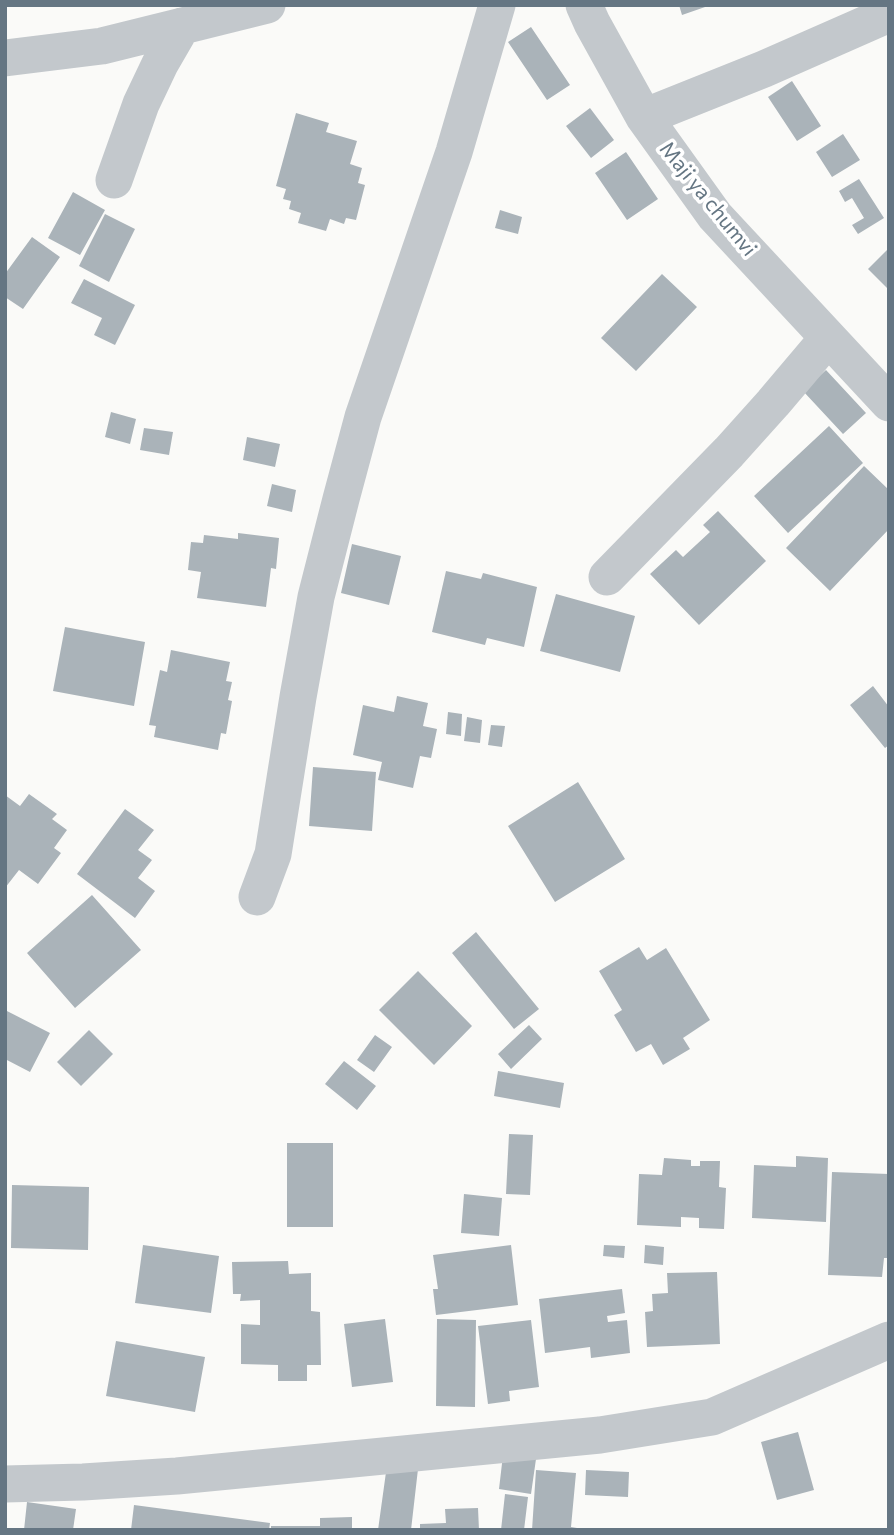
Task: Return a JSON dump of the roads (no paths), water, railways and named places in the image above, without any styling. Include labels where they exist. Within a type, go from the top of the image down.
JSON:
[{"type":"street","points":[[5,58],[102,46],[267,5]]},
{"type":"street","points":[[257,897],[273,854],[316,597],[363,417],[454,152],[497,5]]},
{"type":"street","name":"Maji ya chumvi","points":[[584,5],[644,117],[715,216],[889,403]]},
{"type":"street","points":[[644,117],[764,69],[889,13]]},
{"type":"street","points":[[114,180],[141,104],[182,26]]},
{"type":"street","points":[[607,577],[729,452],[828,338]]},
{"type":"street","points":[[5,1484],[83,1482],[229,1471],[600,1435],[712,1417],[889,1340]]}]
